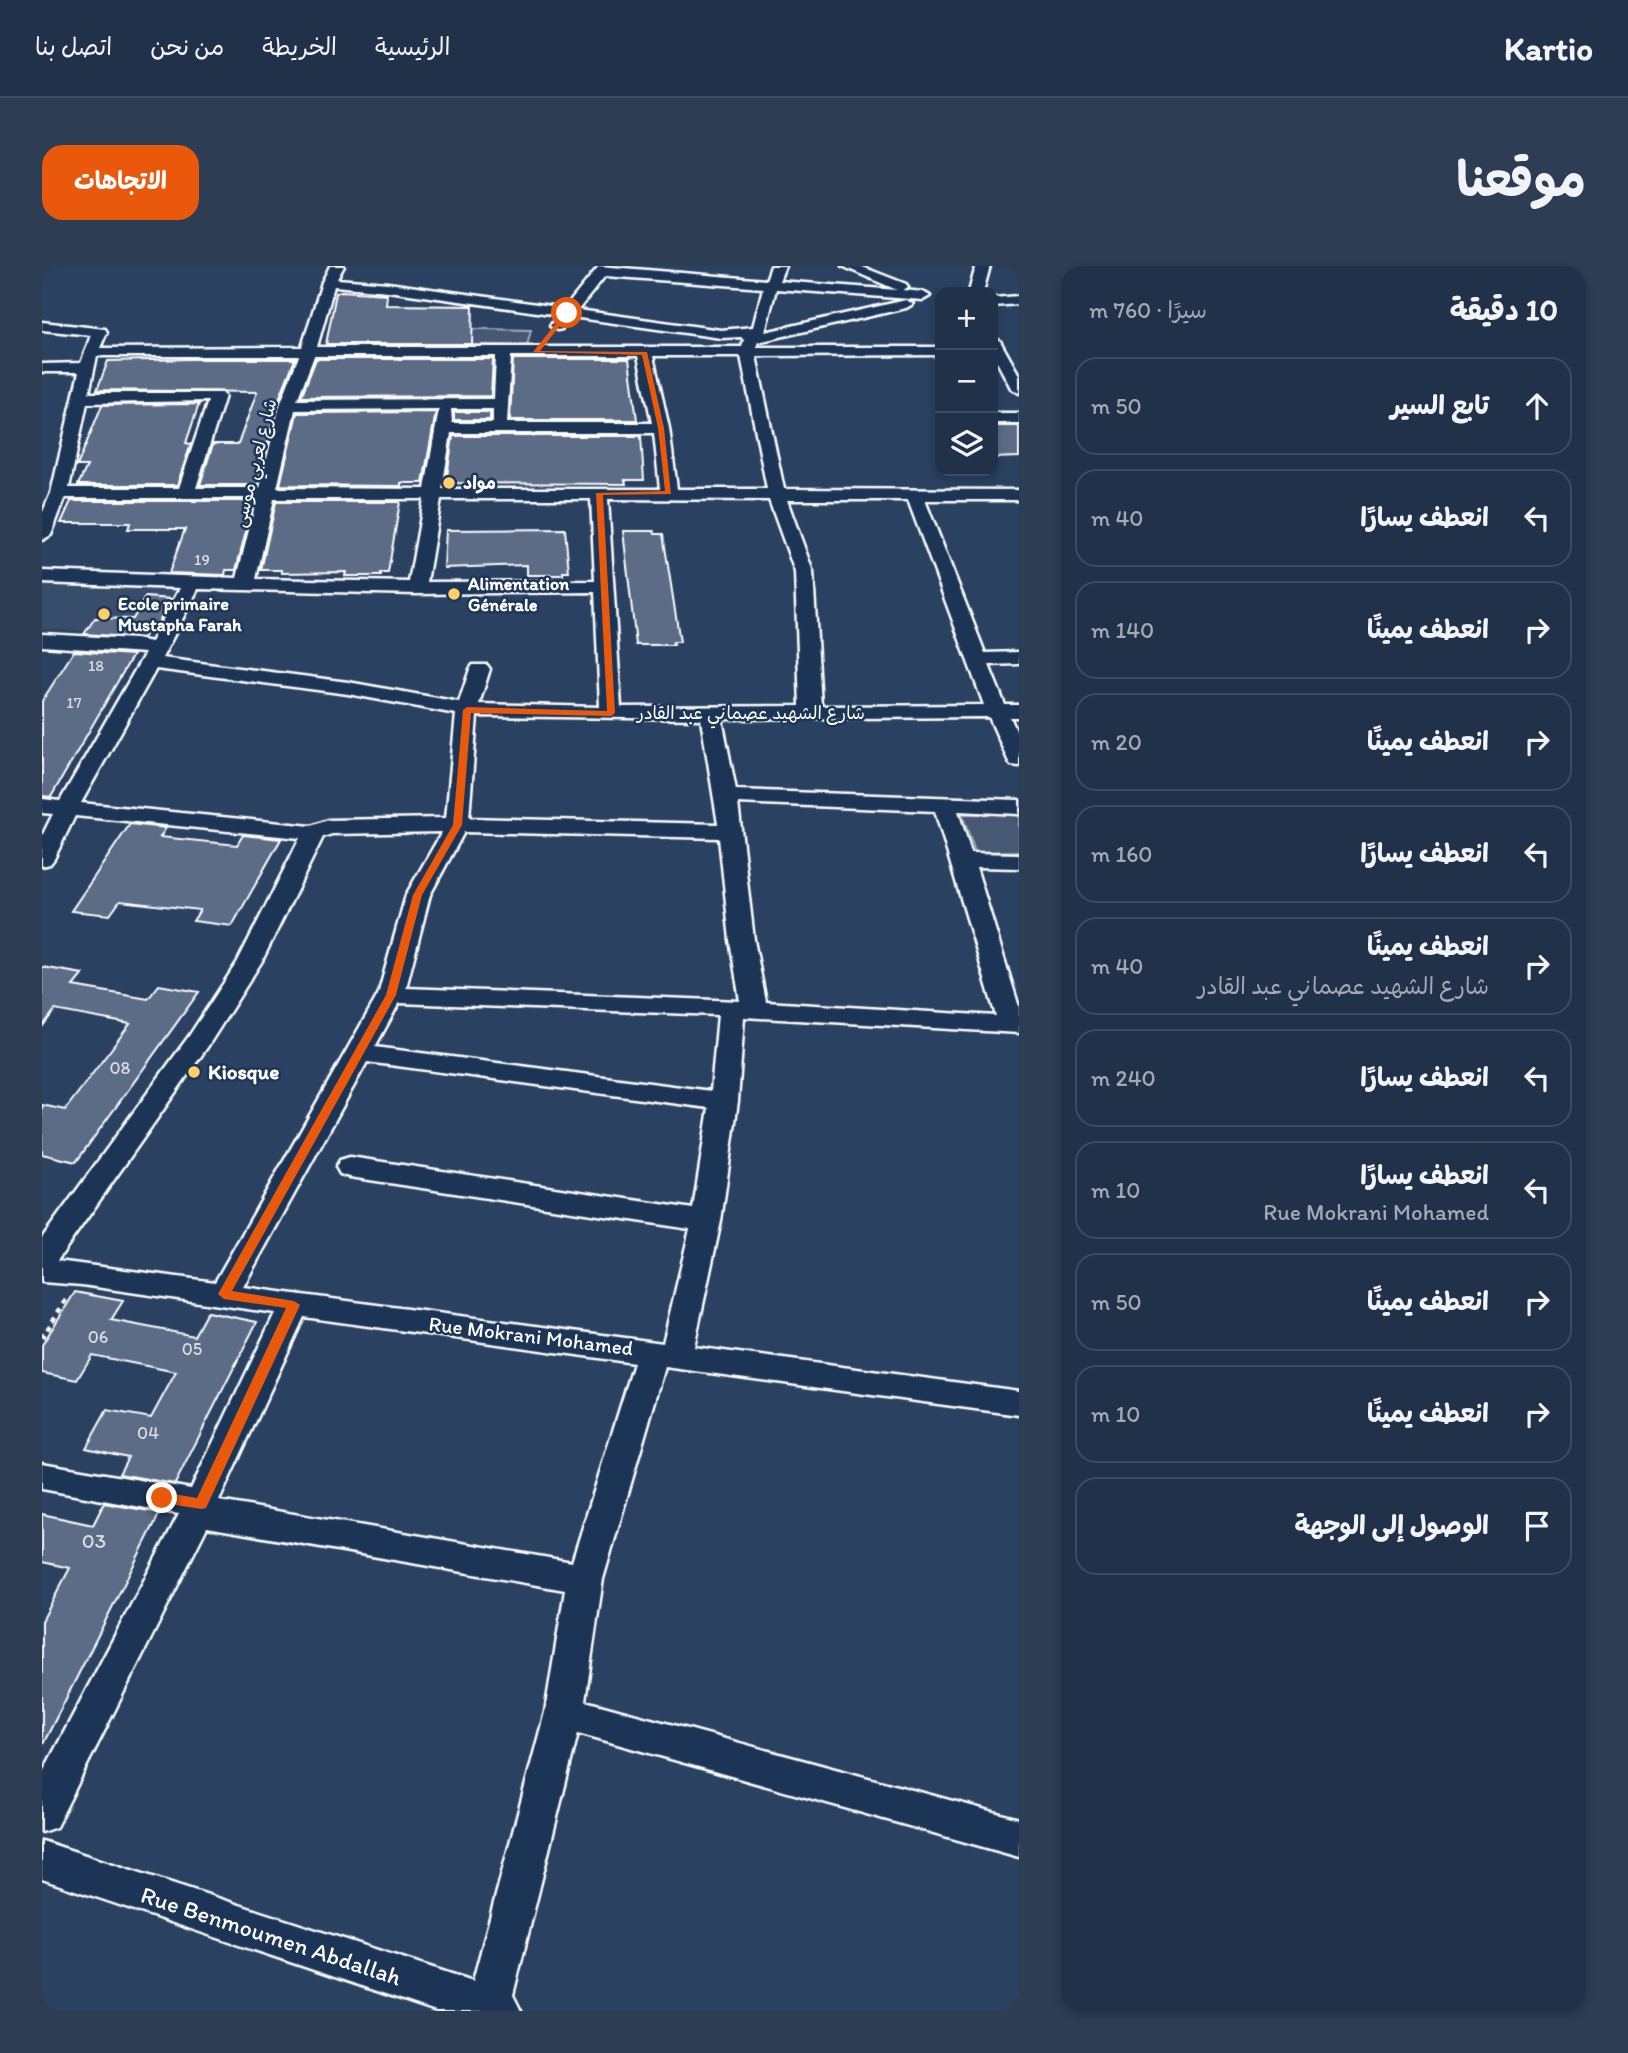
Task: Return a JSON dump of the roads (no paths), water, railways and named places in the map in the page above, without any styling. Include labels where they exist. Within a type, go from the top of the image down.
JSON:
[{"type":"street","name":"شارع لعربي موسى","points":[[245,585],[288,405],[308,352],[329,282],[337,266]]},
{"type":"street","points":[[748,342],[759,330],[778,266]]},
{"type":"street","points":[[849,266],[932,298]]},
{"type":"street","points":[[977,287],[983,266]]},
{"type":"street","points":[[536,352],[604,269],[770,286],[932,298]]},
{"type":"street","points":[[329,282],[388,286],[721,334],[748,342],[935,355]]},
{"type":"street","points":[[42,368],[89,360],[308,352],[645,353],[748,342],[932,298]]},
{"type":"street","points":[[998,302],[1019,300]]},
{"type":"street","points":[[42,326],[100,332],[89,360],[59,493],[42,535]]},
{"type":"street","points":[[748,342],[776,494],[804,572],[811,712]]},
{"type":"street","points":[[998,347],[1019,351]]},
{"type":"street","points":[[997,350],[1014,370],[1019,388]]},
{"type":"street","points":[[500,428],[503,352]]},
{"type":"street","points":[[645,353],[661,428],[669,493]]},
{"type":"street","points":[[82,398],[217,396],[186,492]]},
{"type":"street","points":[[288,405],[501,404]]},
{"type":"street","points":[[417,588],[444,428],[445,405]]},
{"type":"street","points":[[998,418],[1019,418]]},
{"type":"street","points":[[444,428],[661,428]]},
{"type":"street","points":[[59,493],[915,495],[994,489],[1019,495]]},
{"type":"street","points":[[599,493],[611,713]]},
{"type":"street","points":[[915,495],[997,711],[1019,761]]},
{"type":"street","points":[[42,577],[417,588],[605,586]]},
{"type":"street","points":[[42,859],[66,808],[155,656],[192,583]]},
{"type":"street","name":"شارع الشهيد عصماني عبد القادر","points":[[42,640],[136,645],[155,656],[467,710],[611,713],[1019,711]]},
{"type":"street","points":[[978,659],[1019,658]]},
{"type":"street","points":[[224,1294],[391,995],[418,895],[457,825],[467,710],[480,668]]},
{"type":"street","points":[[494,2009],[564,1712],[585,1579],[664,1354],[706,1221],[724,1101],[743,1008],[742,940],[726,796],[711,713]]},
{"type":"street","points":[[726,796],[1019,807]]},
{"type":"street","points":[[42,806],[314,833],[328,827],[457,825],[730,831]]},
{"type":"street","points":[[391,995],[743,1008],[1015,1024],[945,806]]},
{"type":"street","points":[[42,1260],[199,1040],[250,961],[314,833]]},
{"type":"street","points":[[962,860],[1019,861]]},
{"type":"street","points":[[361,1053],[724,1101]]},
{"type":"street","points":[[350,1167],[706,1221]]},
{"type":"street","name":"Rue Mokrani Mohamed","points":[[42,1271],[82,1274],[1019,1403]]},
{"type":"street","points":[[42,1814],[199,1508],[294,1305]]},
{"type":"street","points":[[51,1481],[91,1485],[199,1508],[585,1579]]},
{"type":"street","points":[[564,1712],[1019,1838]]},
{"type":"street","name":"Rue Benmoumen Abdallah","points":[[42,1860],[494,2009]]},
{"type":"place","name":"مواد","points":[[449,483]]},
{"type":"place","name":"Alimentation Générale","points":[[454,594]]},
{"type":"place","name":"Ecole primaire Mustapha Farah","points":[[104,614]]},
{"type":"place","name":"Kiosque","points":[[194,1072]]}]
